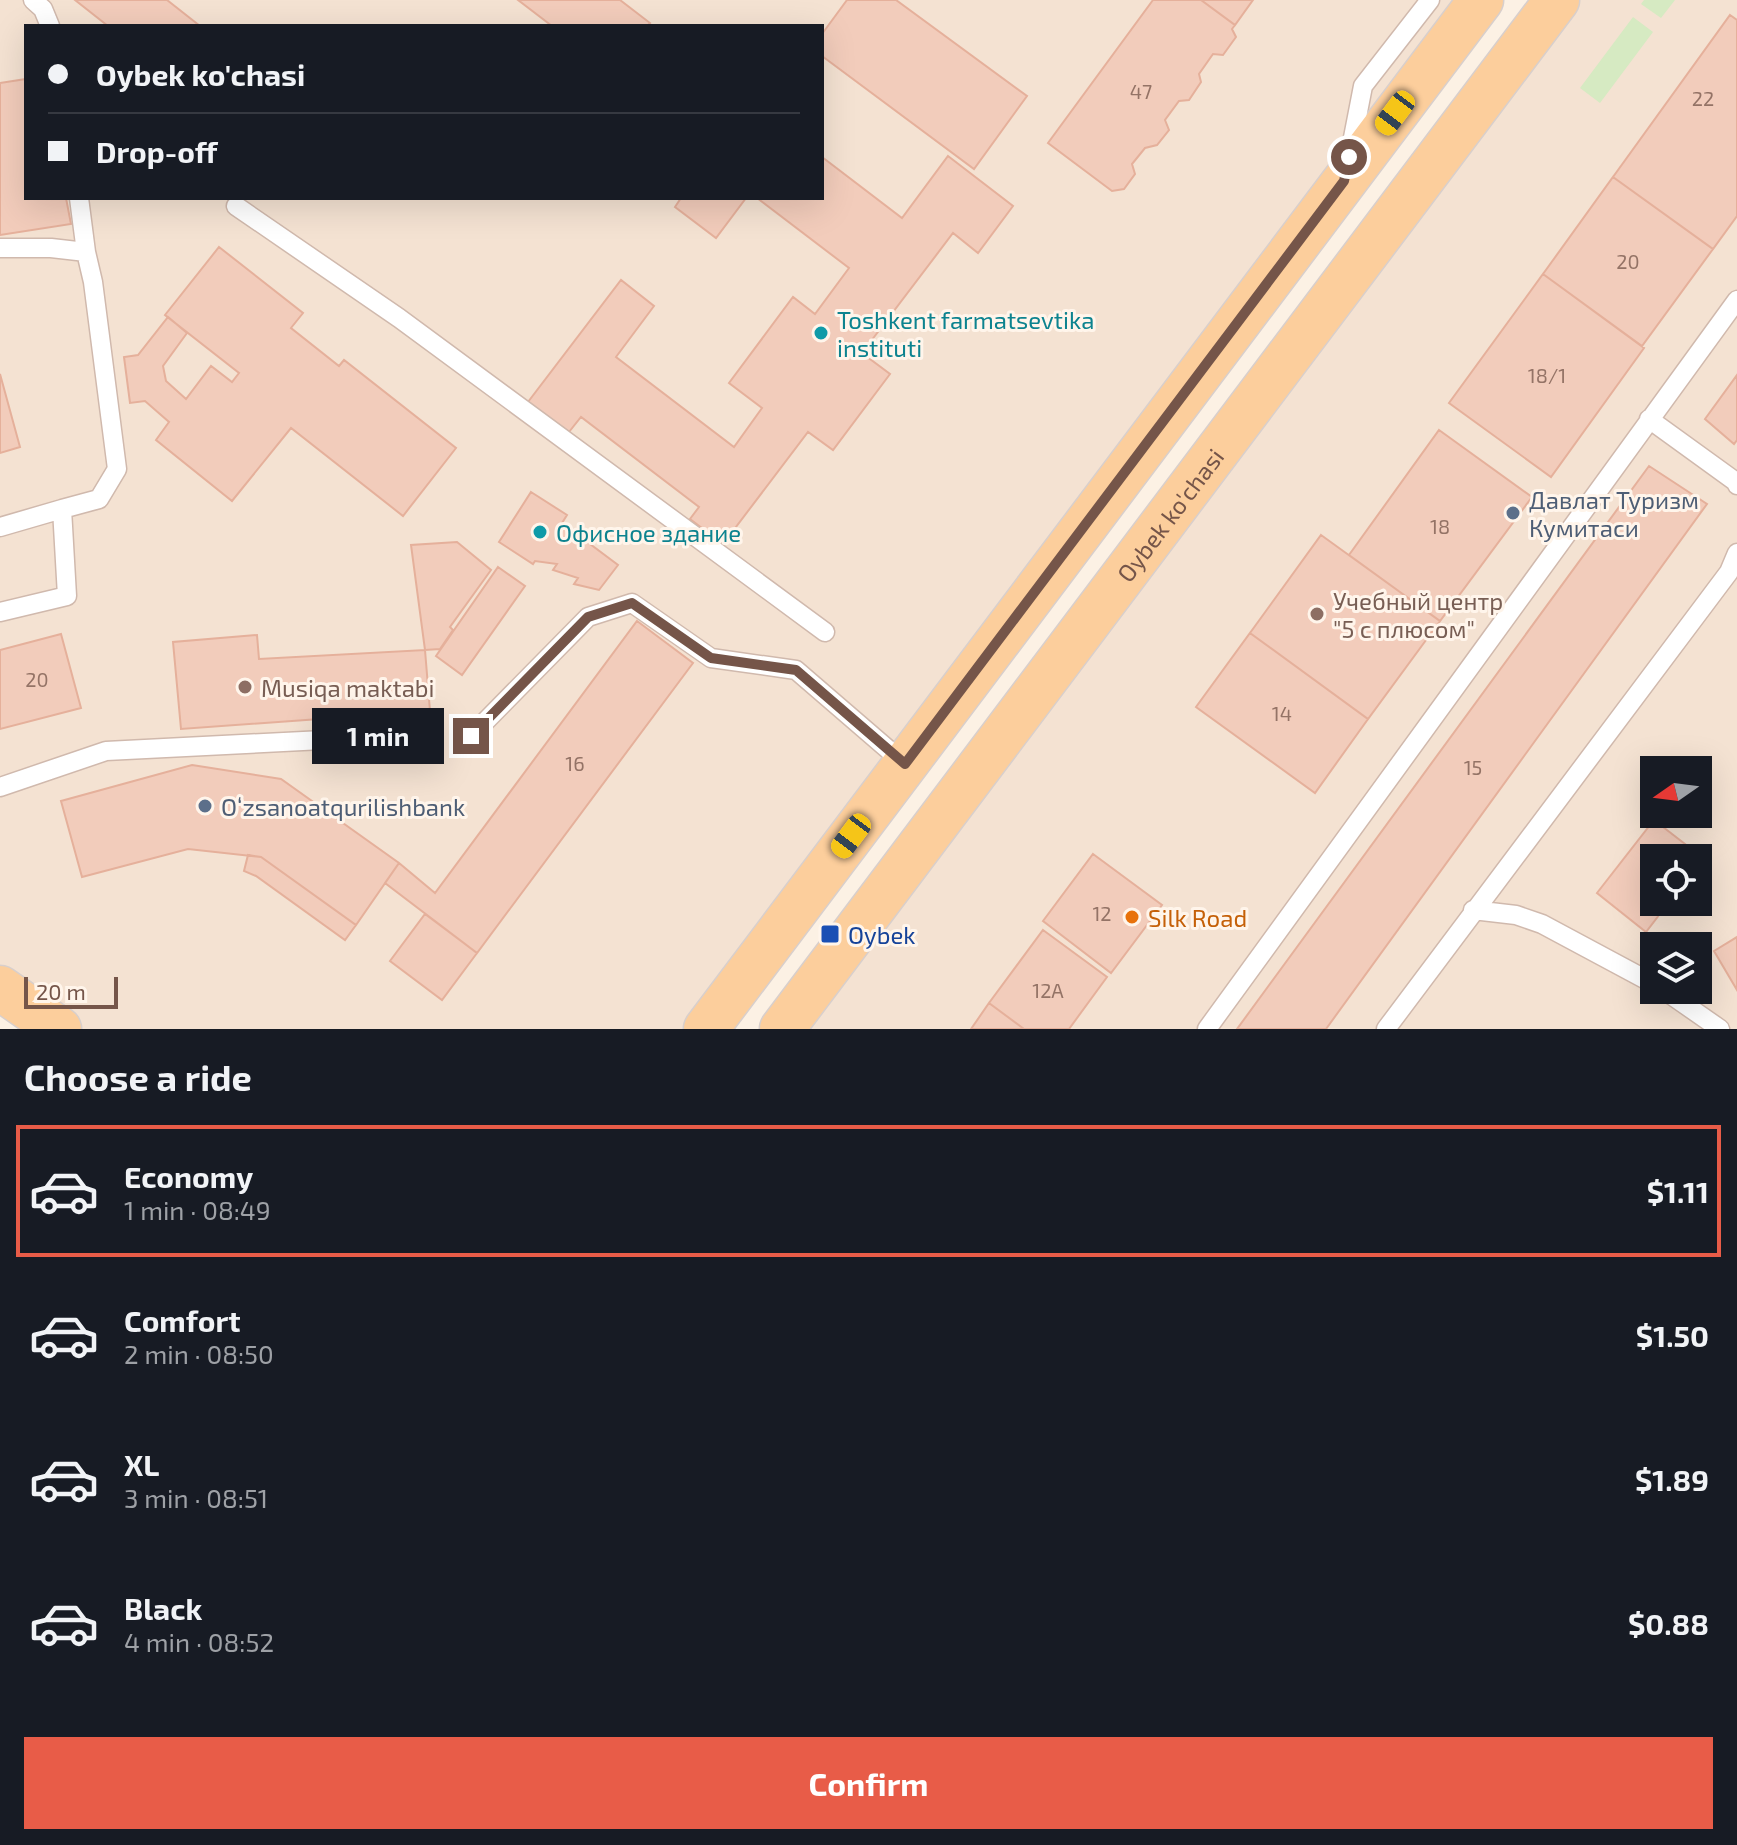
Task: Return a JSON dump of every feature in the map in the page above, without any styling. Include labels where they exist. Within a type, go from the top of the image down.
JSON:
[{"type":"main road","points":[[706,1029],[1481,0]]},
{"type":"main road","name":"Oybek ko'chasi","points":[[782,1029],[1557,0]]},
{"type":"main road","points":[[0,988],[59,1029]]},
{"type":"lane","points":[[33,0],[43,9],[49,24]]},
{"type":"lane","points":[[1344,181],[1363,86],[1430,0]]},
{"type":"lane","points":[[0,527],[99,499],[117,469],[79,200]]},
{"type":"lane","points":[[236,206],[399,318],[825,632]]},
{"type":"lane","points":[[0,248],[86,252]]},
{"type":"lane","points":[[1207,1029],[1649,419],[1729,327],[1737,300]]},
{"type":"lane","points":[[1649,419],[1737,485]]},
{"type":"lane","points":[[0,612],[67,596],[62,509]]},
{"type":"lane","points":[[1386,1029],[1729,572],[1737,553]]},
{"type":"lane","points":[[471,736],[588,617],[632,603],[711,658],[796,670],[905,764]]},
{"type":"lane","points":[[0,787],[106,751],[421,735]]},
{"type":"lane","points":[[1473,910],[1516,915],[1542,924],[1640,976]]},
{"type":"lane","points":[[1684,1004],[1720,1029]]},
{"type":"shaded area","points":[[0,0],[1481,0],[706,1029],[59,1029],[0,988]]},
{"type":"shaded area","points":[[1557,0],[1737,0],[1737,1029],[782,1029]]},
{"type":"green space","points":[[1644,0],[1675,0],[1661,18],[1641,4]]},
{"type":"green space","points":[[1633,17],[1653,32],[1600,103],[1580,88]]},
{"type":"building","points":[[75,0],[167,0],[197,24],[105,24]]},
{"type":"building","points":[[518,0],[620,0],[650,23],[649,24],[549,24]]},
{"type":"building","points":[[847,0],[896,0],[1027,96],[974,169],[824,57],[824,31]]},
{"type":"building","points":[[1153,0],[1201,0],[1235,25],[1232,29],[1236,37],[1223,55],[1213,54],[1199,74],[1201,82],[1189,100],[1179,101],[1165,120],[1169,130],[1157,145],[1145,148],[1132,164],[1135,174],[1124,189],[1112,191],[1048,143]]},
{"type":"building","points":[[1201,0],[1253,0],[1235,25]]},
{"type":"building","points":[[1730,15],[1737,20],[1737,216],[1713,249],[1613,177]]},
{"type":"building","points":[[24,79],[24,200],[66,200],[71,224],[0,235],[0,83]]},
{"type":"building","name":"Toshkent farmatsevtika instituti","points":[[948,156],[1013,206],[978,253],[953,233],[862,353],[890,374],[833,450],[808,432],[723,544],[690,519],[699,507],[581,417],[569,432],[528,402],[621,280],[654,306],[616,357],[734,447],[762,408],[729,383],[793,297],[815,314],[849,268],[760,200],[824,200],[824,159],[902,218]]},
{"type":"building","points":[[1613,177],[1713,249],[1642,346],[1543,274]]},
{"type":"building","points":[[680,200],[744,200],[716,238],[675,207]]},
{"type":"building","points":[[219,247],[303,313],[291,328],[339,366],[344,360],[456,448],[403,516],[291,428],[232,501],[156,440],[169,422],[145,401],[130,403],[124,357],[138,355],[168,317],[165,315]],"holes":[[[174,322],[239,373],[232,382],[211,366],[186,399],[166,381],[163,366],[187,333]]]},
{"type":"building","points":[[1543,274],[1644,348],[1551,477],[1449,403]]},
{"type":"building","points":[[0,374],[20,447],[0,453]]},
{"type":"building","points":[[1737,375],[1737,440],[1734,444],[1705,419]]},
{"type":"building","points":[[1439,430],[1532,497],[1440,621],[1349,555]]},
{"type":"building","points":[[1649,466],[1707,504],[1326,1029],[1237,1029]]},
{"type":"building","name":"Офисное здание","points":[[531,492],[567,515],[562,523],[618,565],[599,590],[574,584],[578,578],[553,570],[557,564],[535,561],[533,564],[499,542]]},
{"type":"building","points":[[1321,535],[1440,621],[1368,719],[1250,633]]},
{"type":"building","name":"Офисное здание","points":[[457,542],[491,570],[450,627],[453,630],[440,649],[425,650],[411,545]]},
{"type":"building","points":[[498,567],[525,586],[462,675],[436,656]]},
{"type":"building","points":[[637,621],[693,663],[477,953],[385,883],[399,863],[435,893]]},
{"type":"building","points":[[1250,633],[1368,719],[1315,793],[1196,707]]},
{"type":"building","points":[[61,634],[81,708],[0,729],[0,650]]},
{"type":"building","points":[[257,635],[259,659],[425,650],[430,711],[181,729],[173,642]]},
{"type":"building","points":[[192,765],[281,779],[399,863],[356,925],[261,857],[188,849],[82,877],[61,801]]},
{"type":"building","points":[[1648,828],[1664,828],[1685,844],[1640,844],[1640,916],[1658,916],[1646,932],[1597,893]]},
{"type":"building","points":[[1093,854],[1162,905],[1111,973],[1043,921]]},
{"type":"building","points":[[248,855],[261,857],[356,925],[345,940],[256,876],[244,871]]},
{"type":"building","points":[[425,914],[477,953],[442,1000],[390,961]]},
{"type":"building","points":[[1043,930],[1107,977],[1069,1029],[1024,1029],[989,1003]]},
{"type":"building","points":[[1737,937],[1737,990],[1714,951]]},
{"type":"building","points":[[989,1003],[1024,1029],[971,1029]]},
{"type":"place","name":"Toshkent farmatsevtika instituti","points":[[821,333]]},
{"type":"place","name":"Давлат Туризм Кумитаси","points":[[1513,513]]},
{"type":"place","name":"Офисное здание","points":[[540,532]]},
{"type":"place","name":"Учебный центр \"5 с плюсом\"","points":[[1317,614]]},
{"type":"place","name":"Musiqa maktabi","points":[[245,687]]},
{"type":"place","name":"Oʻzsanoatqurilishbank","points":[[205,806]]},
{"type":"place","name":"Silk Road","points":[[1132,917]]},
{"type":"place","name":"Oybek","points":[[830,934]]},
{"type":"route","points":[[471,736],[588,617],[632,603],[711,658],[796,670],[905,764],[1344,181],[1349,157]]}]
